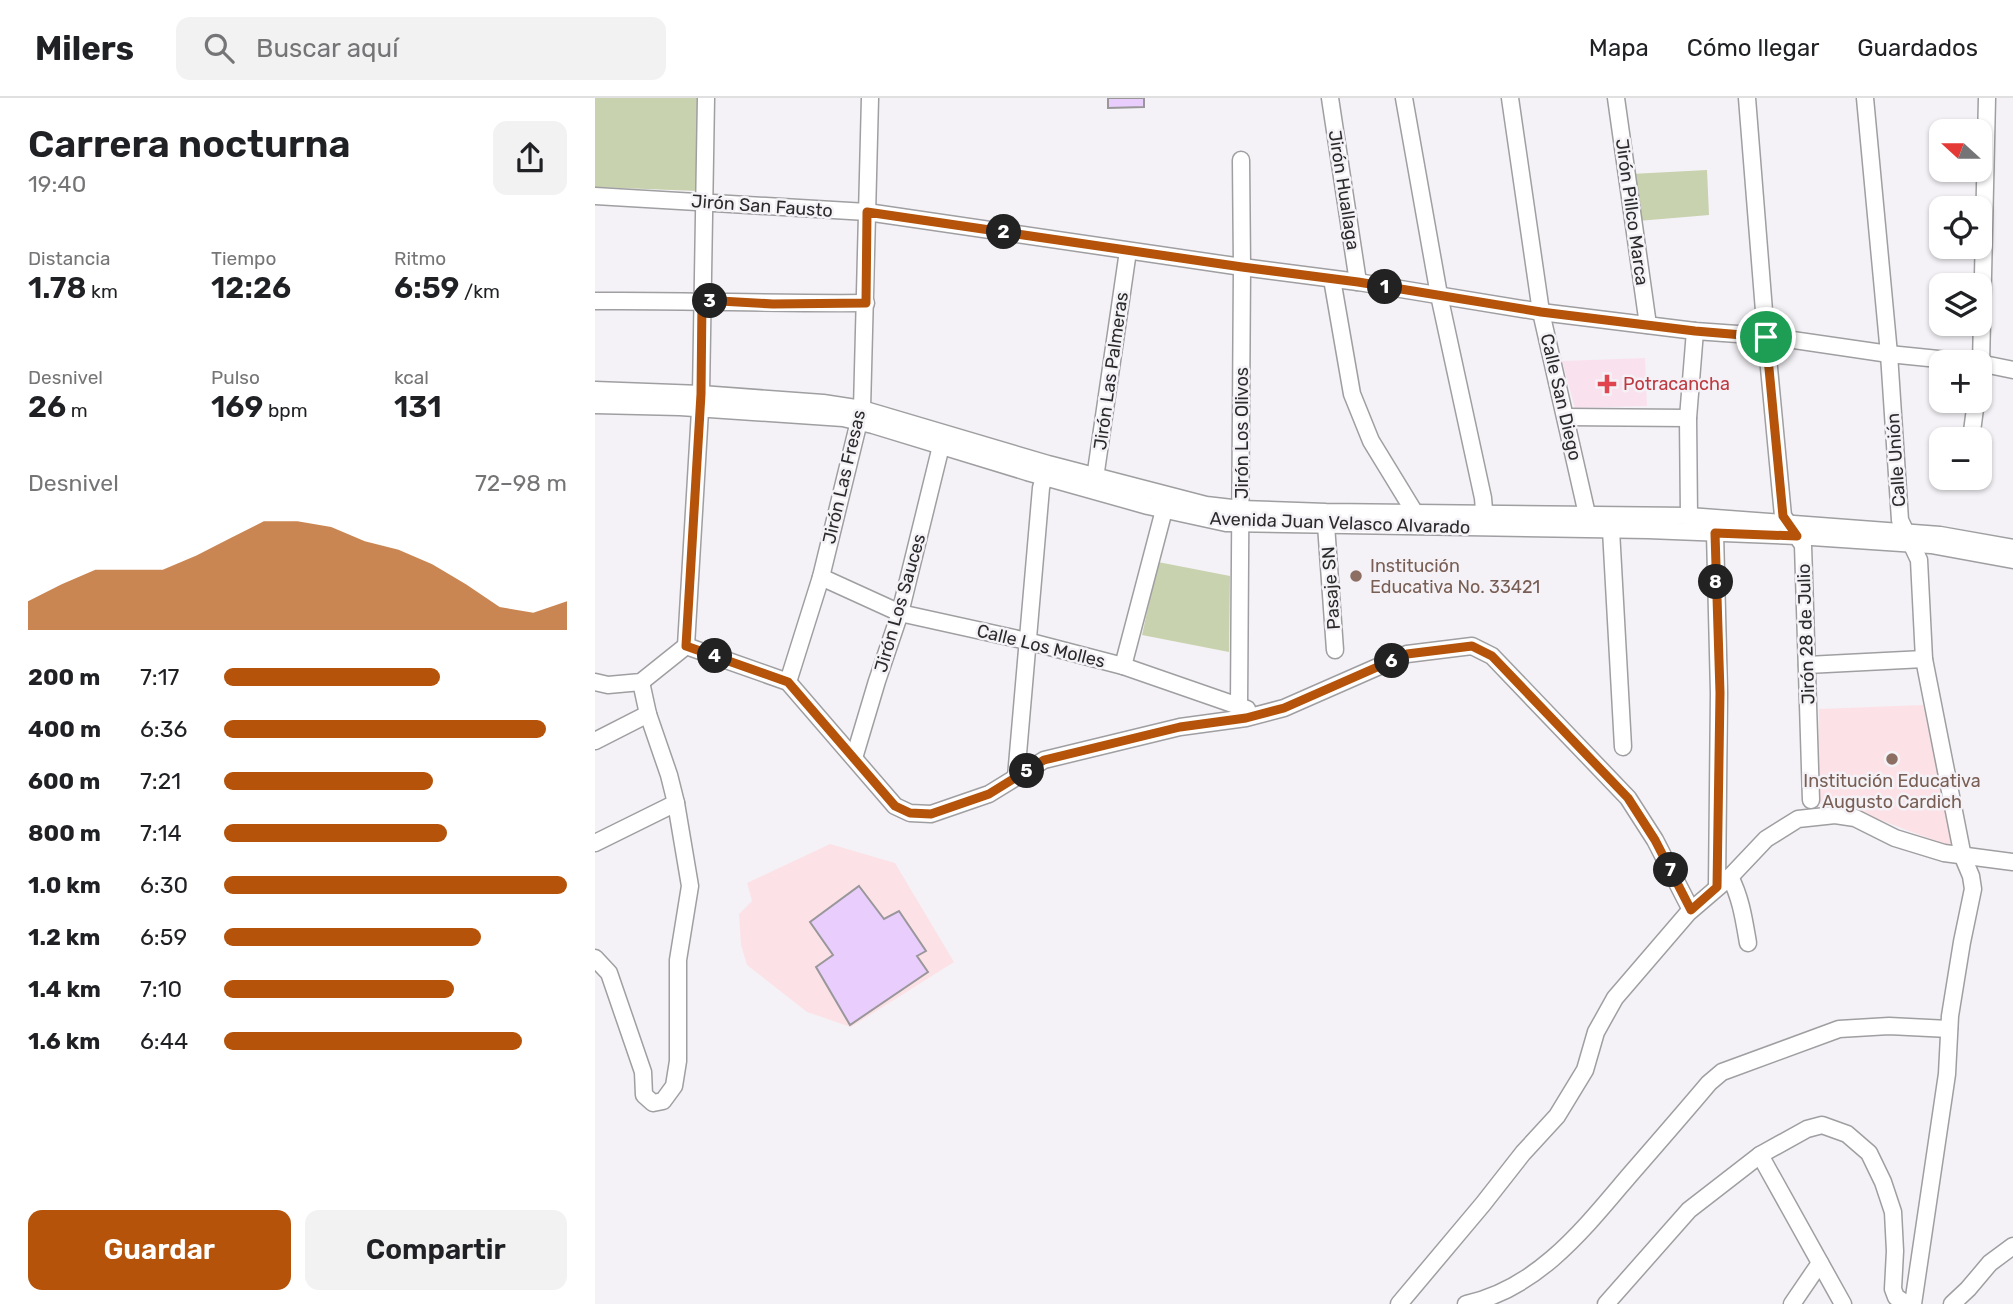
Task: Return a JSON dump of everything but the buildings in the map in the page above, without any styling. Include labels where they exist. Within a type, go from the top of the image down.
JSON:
[{"type":"street","points":[[595,682],[608,685],[641,682],[686,646],[701,401],[706,98]]},
{"type":"street","name":"Jirón Las Fresas","points":[[788,682],[821,577],[860,415],[866,303],[870,98]]},
{"type":"street","name":"Jirón Huallaga","points":[[1329,98],[1358,282]]},
{"type":"street","points":[[1404,98],[1439,295],[1485,521]]},
{"type":"street","name":"Calle San Diego","points":[[1510,98],[1541,312],[1589,523]]},
{"type":"street","name":"Jirón Pillco Marca","points":[[1616,98],[1648,325]]},
{"type":"street","name":"Jirón 28 de Julio","points":[[1747,98],[1783,516],[1803,545],[1811,800]]},
{"type":"street","name":"Calle Unión","points":[[1865,98],[1889,354],[1900,520],[1919,560],[1924,659],[1963,857],[1973,889],[1949,1029],[1947,1074],[1911,1304]]},
{"type":"street","points":[[1978,350],[1987,98]]},
{"type":"street","name":"Jirón Los Olivos","points":[[1239,706],[1241,160]]},
{"type":"street","name":"Jirón San Fausto","points":[[595,196],[867,212],[1358,282],[1541,312],[1766,337],[1929,360]]},
{"type":"street","name":"Jirón Las Palmeras","points":[[1094,484],[1128,251]]},
{"type":"street","points":[[1332,279],[1352,394],[1371,441],[1415,513]]},
{"type":"street","points":[[595,301],[866,303]]},
{"type":"street","points":[[1689,516],[1688,418],[1695,331]]},
{"type":"street","name":"Jirón San Fausto","points":[[1992,368],[2013,370]]},
{"type":"street","name":"Avenida Juan Velasco Alvarado","points":[[595,390],[701,401]]},
{"type":"street","name":"Avenida Juan Velasco Alvarado","points":[[595,405],[701,401],[823,403],[941,446],[1044,477],[1206,505],[1241,516],[1326,525],[1485,521],[1589,523],[1689,516],[1792,529],[1909,539],[2013,561]]},
{"type":"street","name":"Avenida Juan Velasco Alvarado","points":[[860,415],[1048,464],[1164,510],[1208,520],[1241,516],[1415,513],[1485,521]]},
{"type":"street","points":[[1566,416],[1688,418]]},
{"type":"street","name":"Jirón Los Sauces","points":[[854,758],[900,613],[941,446]]},
{"type":"street","points":[[1016,777],[1044,477]]},
{"type":"street","points":[[1123,666],[1164,510]]},
{"type":"street","name":"Avenida Juan Velasco Alvarado","points":[[1589,523],[1611,530],[1715,533],[1792,529]]},
{"type":"street","name":"Pasaje SN","points":[[1326,525],[1335,650]]},
{"type":"street","points":[[1611,530],[1623,747]]},
{"type":"street","points":[[1715,533],[1723,882]]},
{"type":"street","name":"Avenida Juan Velasco Alvarado","points":[[1909,539],[1940,535],[2013,548]]},
{"type":"street","name":"Calle Los Molles","points":[[821,577],[900,613],[1027,641],[1123,666],[1262,714]]},
{"type":"street","points":[[686,646],[788,682],[895,806],[910,813],[931,814],[989,794],[1044,760],[1180,727],[1262,714],[1284,708],[1407,654],[1472,646],[1492,656],[1628,798],[1655,840],[1691,910]]},
{"type":"street","points":[[1807,665],[1924,659]]},
{"type":"street","points":[[595,958],[609,973],[643,1072],[644,1096],[653,1103],[663,1101],[674,1086],[678,1061],[678,960],[690,886],[676,803],[648,714],[641,682]]},
{"type":"street","points":[[595,741],[648,714]]},
{"type":"street","points":[[595,843],[676,803]]},
{"type":"street","points":[[1399,1304],[1523,1153],[1557,1116],[1585,1070],[1596,1032],[1615,998],[1691,910],[1766,839],[1798,819],[1835,816],[1855,818],[1895,838],[1944,853],[2013,862]]},
{"type":"street","points":[[1723,882],[1737,890],[1748,943]]},
{"type":"street","points":[[1467,1304],[1493,1296],[1545,1266],[1587,1226],[1709,1083],[1722,1072],[1839,1029],[1889,1026],[1949,1029]]},
{"type":"street","points":[[1606,1304],[1689,1210],[1760,1155],[1807,1129],[1822,1125],[1847,1134],[1869,1153],[1893,1212],[1893,1289],[1896,1297],[1911,1304]]},
{"type":"street","points":[[1760,1155],[1843,1304]]},
{"type":"street","points":[[1952,1304],[1990,1263],[2013,1246]]},
{"type":"street","points":[[1791,1304],[1820,1263]]},
{"type":"shaded area","name":"Potracancha","points":[[1645,358],[1647,406],[1575,408],[1562,361]]},
{"type":"shaded area","points":[[1923,705],[1954,848],[1849,808],[1817,803],[1819,709]]},
{"type":"shaded area","points":[[830,844],[895,863],[954,962],[851,1027],[807,1012],[747,965],[741,945],[739,914],[752,901],[747,883]]},
{"type":"green space","points":[[595,98],[699,98],[698,191],[595,187]]},
{"type":"green space","points":[[1707,170],[1709,215],[1638,221],[1631,174]]},
{"type":"green space","points":[[1158,562],[1230,576],[1229,652],[1142,635]]},
{"type":"place","name":"Potracancha","points":[[1607,384]]},
{"type":"place","name":"Institución Educativa No. 33421","points":[[1356,576]]},
{"type":"place","name":"Institución Educativa Augusto Cardich","points":[[1892,759]]},
{"type":"route","points":[[867,212],[1358,282],[1541,312],[1766,337],[1783,516],[1797,536],[1715,533],[1720,693],[1717,887],[1691,910],[1655,840],[1628,798],[1492,656],[1472,646],[1407,654],[1284,708],[1246,718],[1180,727],[1044,760],[989,794],[931,814],[910,813],[895,806],[788,682],[686,646],[701,394],[702,300],[773,304],[866,303],[867,212]]}]
